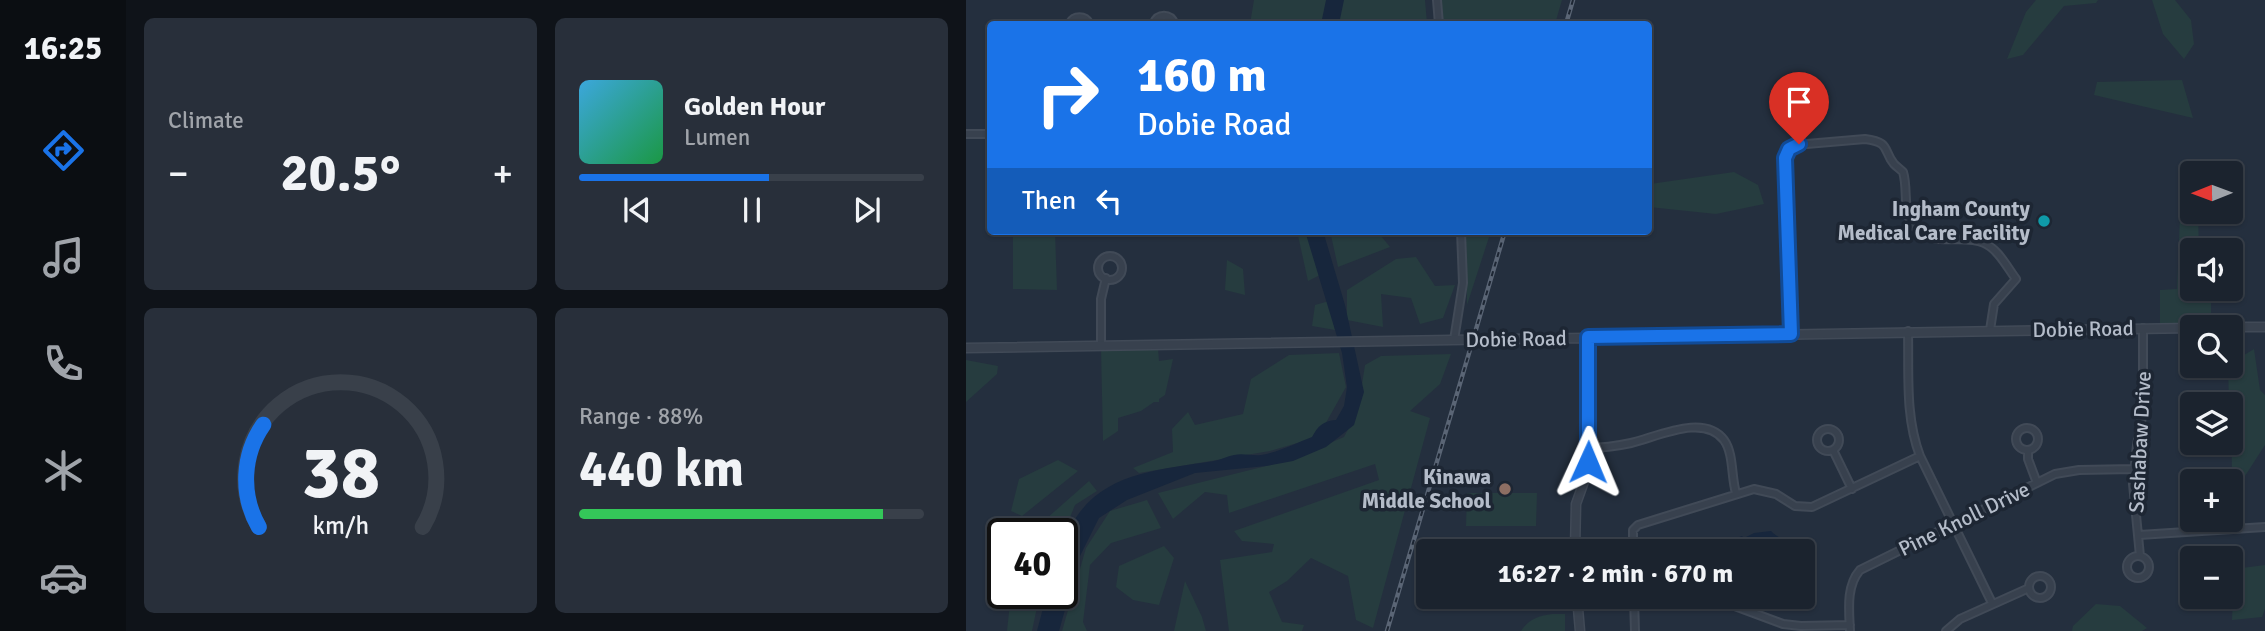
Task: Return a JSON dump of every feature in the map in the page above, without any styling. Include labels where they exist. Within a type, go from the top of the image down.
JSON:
[{"type":"street","points":[[1437,0],[1439,21]]},
{"type":"street","points":[[1155,21],[1164,15],[1173,21]]},
{"type":"street","points":[[1071,21],[1080,17],[1088,21]]},
{"type":"street","points":[[966,134],[987,134]]},
{"type":"street","points":[[1791,334],[1786,155],[1792,146],[1799,144],[1865,139],[1885,147],[1903,172],[1907,213],[1917,230],[1936,240],[1976,240],[1985,243],[1994,249],[2015,279],[1994,304],[1990,330]]},
{"type":"street","points":[[1454,340],[1464,283],[1461,235]]},
{"type":"street","points":[[1101,346],[1100,303],[1106,278]]},
{"type":"street","points":[[2243,327],[2265,327]]},
{"type":"street","name":"Sashabaw Drive","points":[[2140,556],[2133,503],[2134,469],[2143,411],[2143,328]]},
{"type":"street","name":"Dobie Road","points":[[966,348],[2180,328]]},
{"type":"street","points":[[1909,331],[1909,408],[1913,437],[1992,603]]},
{"type":"street","points":[[1575,539],[1576,504],[1586,476],[1588,448],[1588,337]]},
{"type":"street","points":[[1588,448],[1623,444],[1690,428],[1709,430],[1723,440],[1728,449],[1736,493]]},
{"type":"street","points":[[1833,450],[1852,489]]},
{"type":"street","points":[[2028,450],[2028,459],[2037,483]]},
{"type":"street","points":[[1633,539],[1634,526],[1754,489],[1767,490],[1795,506],[1812,507],[1920,456]]},
{"type":"street","name":"Pine Knoll Drive","points":[[1850,628],[1850,587],[1860,570],[2066,471],[2134,469]]},
{"type":"street","points":[[2138,535],[2265,527]]},
{"type":"street","points":[[1946,631],[1960,619],[2029,588]]},
{"type":"street","points":[[1578,609],[1580,631]]},
{"type":"street","points":[[1634,609],[1635,631]]},
{"type":"street","points":[[1743,609],[1783,624],[1850,628]]},
{"type":"green space","points":[[1254,0],[1425,0],[1427,21],[1365,19],[1250,21]]},
{"type":"green space","points":[[1440,0],[1562,0],[1556,21],[1443,21]]},
{"type":"green space","points":[[2036,0],[2098,0],[2096,3],[2064,6],[2023,55],[2007,59],[2026,12]]},
{"type":"green space","points":[[2152,0],[2175,0],[2191,20],[2194,44],[2184,59],[2163,34]]},
{"type":"green space","points":[[2182,80],[2193,118],[2094,95],[2097,82]]},
{"type":"green space","points":[[1734,172],[1758,185],[1764,204],[1716,214],[1652,207],[1652,184]]},
{"type":"green space","points":[[2180,216],[2180,224],[2198,224],[2199,238],[2180,238],[2180,301],[2211,301],[2211,315],[2180,315],[2180,325],[2160,325],[2160,290],[2177,289]]},
{"type":"green space","points":[[1013,235],[1055,235],[1057,290],[1013,289]]},
{"type":"green space","points":[[1298,235],[1308,235],[1320,275],[1308,281]]},
{"type":"green space","points":[[1331,235],[1380,235],[1390,247],[1338,267]]},
{"type":"green space","points":[[1466,235],[1490,235],[1467,305]]},
{"type":"green space","points":[[1416,257],[1435,286],[1455,285],[1443,318],[1420,324],[1411,298],[1381,294],[1383,327],[1347,320],[1347,290],[1396,259]]},
{"type":"green space","points":[[1227,260],[1243,269],[1245,295],[1225,290]]},
{"type":"green space","points":[[1329,301],[1335,330],[1312,326],[1315,305]]},
{"type":"green space","points":[[1158,348],[1159,361],[1173,359],[1165,395],[1159,402],[1154,402],[1141,411],[1118,418],[1118,431],[1103,441],[1101,349]]},
{"type":"green space","points":[[2254,349],[2260,390],[2265,395],[2265,445],[2245,476],[2243,469],[2232,469],[2232,455],[2243,455],[2243,392],[2229,392],[2228,378],[2243,378],[2243,356]]},
{"type":"green space","points":[[1339,353],[1346,387],[1318,437],[1270,451],[1139,473],[1133,468],[1173,452],[1172,429],[1188,412],[1195,425],[1243,414],[1251,379],[1289,355]]},
{"type":"green space","points":[[1451,354],[1440,384],[1410,411],[1430,418],[1373,628],[1356,620],[1348,576],[1311,558],[1287,581],[1269,592],[1282,622],[1304,625],[1302,631],[1229,631],[1220,560],[1272,552],[1274,544],[1242,541],[1234,531],[1379,480],[1375,464],[1229,513],[1227,495],[1205,492],[1173,519],[1158,493],[1290,460],[1344,437],[1358,410],[1365,365],[1381,356]]},
{"type":"green space","points":[[966,360],[998,366],[997,374],[966,402]]},
{"type":"green space","points":[[1058,460],[1078,471],[1022,516],[1011,511],[1019,479]]},
{"type":"green space","points":[[1089,481],[1097,491],[1075,505],[1070,518],[1047,518]]},
{"type":"green space","points":[[1467,493],[1537,493],[1536,526],[1466,526]]},
{"type":"green space","points":[[1147,500],[1161,528],[1111,543],[1090,565],[1083,622],[1087,631],[1062,631],[1068,609],[1078,609],[1078,576],[1086,548],[1110,511]]},
{"type":"green space","points":[[1164,546],[1174,558],[1159,605],[1133,600],[1116,587],[1119,566]]},
{"type":"green space","points":[[2265,565],[2265,609],[2262,617],[2232,620],[2232,609],[2243,609],[2243,568]]},
{"type":"green space","points":[[1185,581],[1202,617],[1206,631],[1174,631]]},
{"type":"green space","points":[[2096,604],[2120,606],[2147,628],[2142,631],[2072,631],[2073,626]]},
{"type":"green space","points":[[1009,609],[1037,609],[1032,631],[1007,631]]},
{"type":"green space","points":[[1565,614],[1565,631],[1521,631],[1534,619]]},
{"type":"water","points":[[1326,0],[1344,0],[1340,21],[1322,21]]},
{"type":"water","points":[[1306,235],[1324,235],[1345,305],[1364,392],[1354,425],[1326,447],[1293,461],[1195,473],[1127,500],[1099,518],[1078,563],[1076,518],[1088,503],[1105,489],[1145,473],[1234,455],[1261,455],[1312,437],[1321,425],[1336,420],[1344,406],[1347,387],[1342,353]]},
{"type":"water","points":[[1771,531],[1782,539],[1734,539]]},
{"type":"water","points":[[1043,609],[1065,609],[1059,631],[1037,631]]},
{"type":"railway","points":[[1567,21],[1573,0]]},
{"type":"railway","points":[[1387,631],[1504,235]]},
{"type":"place","name":"Ingham County Medical Care Facility","points":[[2044,221]]},
{"type":"place","name":"Kinawa Middle School","points":[[1505,489]]},
{"type":"route","points":[[1588,462],[1588,337],[1791,334],[1785,158],[1789,149],[1799,144]]}]
